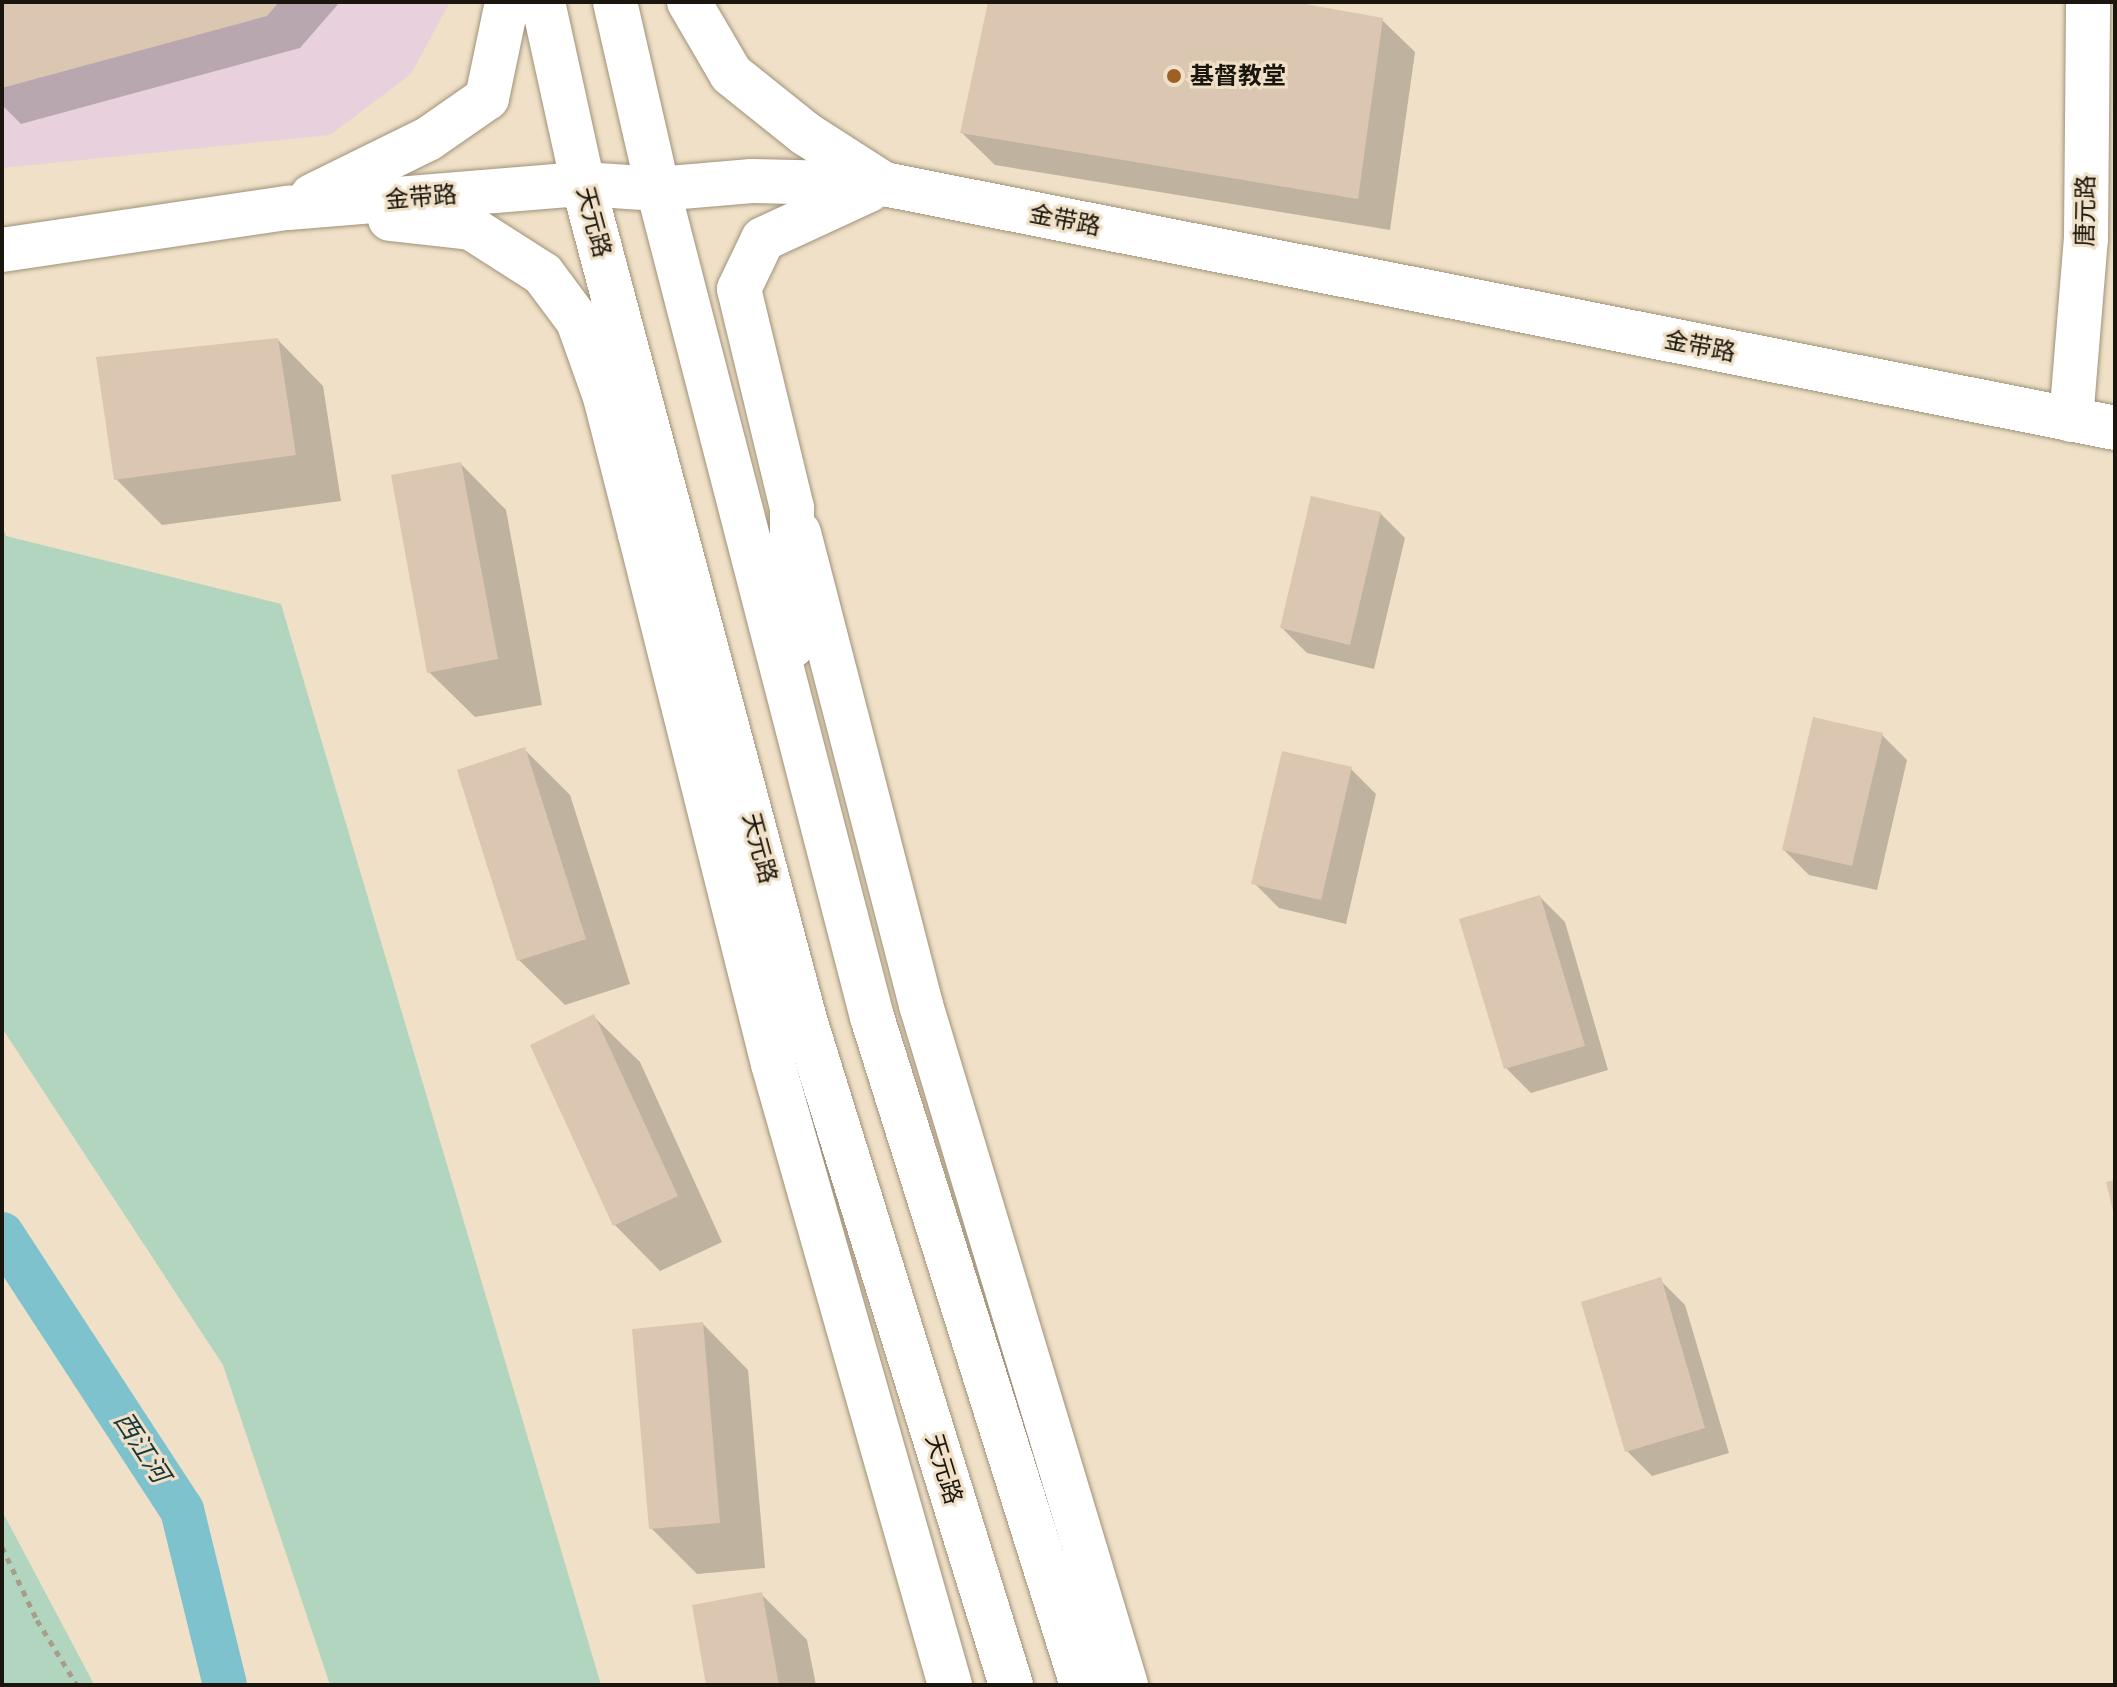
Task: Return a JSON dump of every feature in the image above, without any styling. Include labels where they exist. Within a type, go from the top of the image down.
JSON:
[{"type":"main road","points":[[288,208],[428,139],[487,98],[507,2]]},
{"type":"main road","name":"天元路","points":[[543,2],[583,184],[806,1023],[1011,1685]]},
{"type":"main road","points":[[615,2],[658,189],[872,1017],[1082,1685]]},
{"type":"main road","points":[[689,2],[731,74],[806,134],[884,184]]},
{"type":"main road","name":"唐元路","points":[[2071,420],[2086,239],[2088,2]]},
{"type":"main road","name":"金带路","points":[[2,250],[288,208],[583,184],[658,189],[752,181],[884,184],[2115,428]]},
{"type":"main road","points":[[884,184],[763,239],[739,289],[792,508],[921,1005],[1126,1685]]},
{"type":"main road","points":[[288,208],[471,228],[543,274],[578,321],[605,397],[773,1064],[950,1685]]},
{"type":"main road","points":[[792,508],[792,708]]},
{"type":"main road","points":[[640,534],[694,601]]},
{"type":"path","points":[[2,1547],[37,1620],[77,1685]]},
{"type":"shaded area","points":[[2,2],[450,2],[411,74],[330,135],[2,168]]},
{"type":"green space","points":[[2,525],[6,536],[281,604],[601,1685],[330,1685],[223,1365],[2,1028]]},
{"type":"green space","points":[[2,1511],[88,1673],[94,1685],[2,1685]]},
{"type":"building","points":[[2,2],[279,2],[267,16],[2,88]]},
{"type":"building","name":"基督教堂","points":[[988,2],[1294,2],[1383,18],[1358,199],[960,133]]},
{"type":"building","points":[[278,338],[296,455],[114,480],[96,357]]},
{"type":"building","points":[[461,462],[498,659],[427,673],[391,475]]},
{"type":"building","points":[[1311,496],[1381,512],[1350,645],[1280,628]]},
{"type":"building","points":[[1813,717],[1883,733],[1852,866],[1782,850]]},
{"type":"building","points":[[525,747],[586,939],[517,961],[457,770]]},
{"type":"building","points":[[1282,751],[1352,767],[1321,900],[1251,884]]},
{"type":"building","points":[[1540,895],[1585,1046],[1504,1069],[1459,919]]},
{"type":"building","points":[[594,1014],[678,1196],[613,1226],[530,1045]]},
{"type":"building","points":[[2115,1180],[2115,1215],[2114,1215],[2106,1182]]},
{"type":"building","points":[[1661,1277],[1705,1428],[1625,1452],[1581,1302]]},
{"type":"building","points":[[703,1322],[720,1523],[649,1529],[632,1329]]},
{"type":"building","points":[[762,1592],[779,1685],[706,1685],[692,1605]]},
{"type":"waterway","name":"西江河","points":[[2,1234],[182,1510],[225,1685]]},
{"type":"place","name":"基督教堂","points":[[1174,76]]}]
